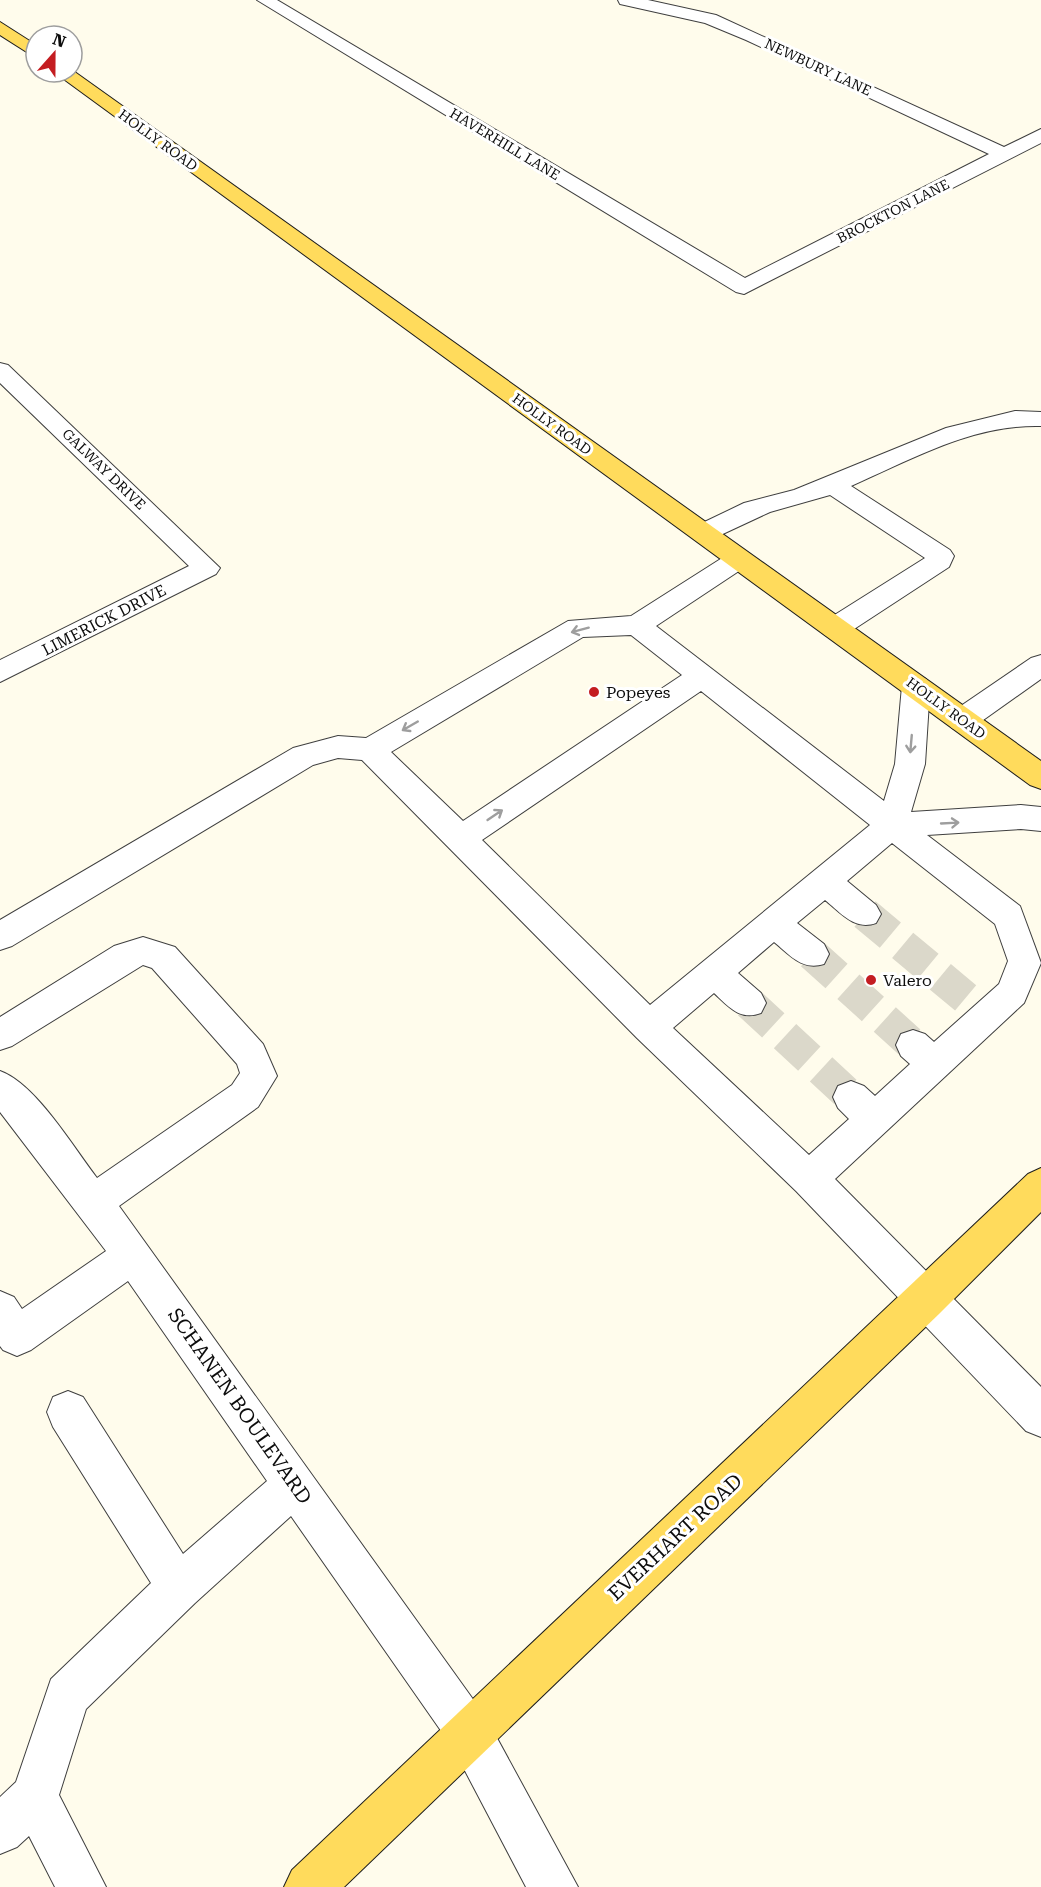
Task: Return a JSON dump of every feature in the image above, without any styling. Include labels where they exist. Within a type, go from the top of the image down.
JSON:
[{"type":"main road","points":[[0,27],[24,44]]},
{"type":"main road","name":"HOLLY ROAD","points":[[80,84],[1041,777]]},
{"type":"main road","name":"EVERHART ROAD","points":[[309,1887],[469,1732],[926,1300],[1041,1186]]},
{"type":"street","name":"NEWBURY LANE","points":[[626,0],[710,19],[752,36],[1004,154]]},
{"type":"street","name":"HAVERHILL LANE","points":[[271,1],[744,287]]},
{"type":"street","name":"BROCKTON LANE","points":[[744,287],[1041,135]]},
{"type":"street","name":"GALWAY DRIVE","points":[[0,370],[207,568]]},
{"type":"street","points":[[703,533],[770,503],[801,496],[921,446],[1007,418],[1041,420]]},
{"type":"street","points":[[831,484],[941,556],[940,561],[835,628]]},
{"type":"street","points":[[0,936],[304,756],[338,747],[370,750],[578,628],[637,625],[739,559]]},
{"type":"street","name":"LIMERICK DRIVE","points":[[0,672],[207,568]]},
{"type":"street","points":[[637,625],[1008,916],[1025,961],[1012,993],[978,1007],[863,1108],[809,1179]]},
{"type":"street","points":[[962,720],[1041,665]]},
{"type":"street","points":[[461,838],[702,676]]},
{"type":"street","points":[[649,1028],[892,825],[909,764],[916,686]]},
{"type":"street","points":[[370,750],[461,838],[649,1028],[809,1179],[1041,1416]]},
{"type":"street","points":[[892,825],[1021,817],[1041,819]]},
{"type":"street","points":[[824,881],[865,914]]},
{"type":"street","points":[[774,923],[812,954]]},
{"type":"street","points":[[0,1035],[126,956],[143,951],[163,957],[250,1055],[259,1076],[245,1096],[93,1202]]},
{"type":"street","points":[[714,973],[749,1003]]},
{"type":"street","name":"SCHANEN BOULEVARD","points":[[0,1087],[28,1117],[134,1255],[469,1732],[553,1887]]},
{"type":"street","points":[[0,1311],[16,1336],[134,1255]]},
{"type":"street","points":[[68,1412],[180,1587]]},
{"type":"street","points":[[0,1830],[35,1797],[67,1695],[180,1587],[294,1484]]},
{"type":"street","points":[[35,1797],[81,1887]]},
{"type":"tunnel","points":[[865,914],[967,999]]},
{"type":"tunnel","points":[[812,954],[913,1045]]},
{"type":"tunnel","points":[[749,1003],[851,1097]]},
{"type":"place","name":"Popeyes","points":[[594,692]]},
{"type":"place","name":"Valero","points":[[871,980]]}]
